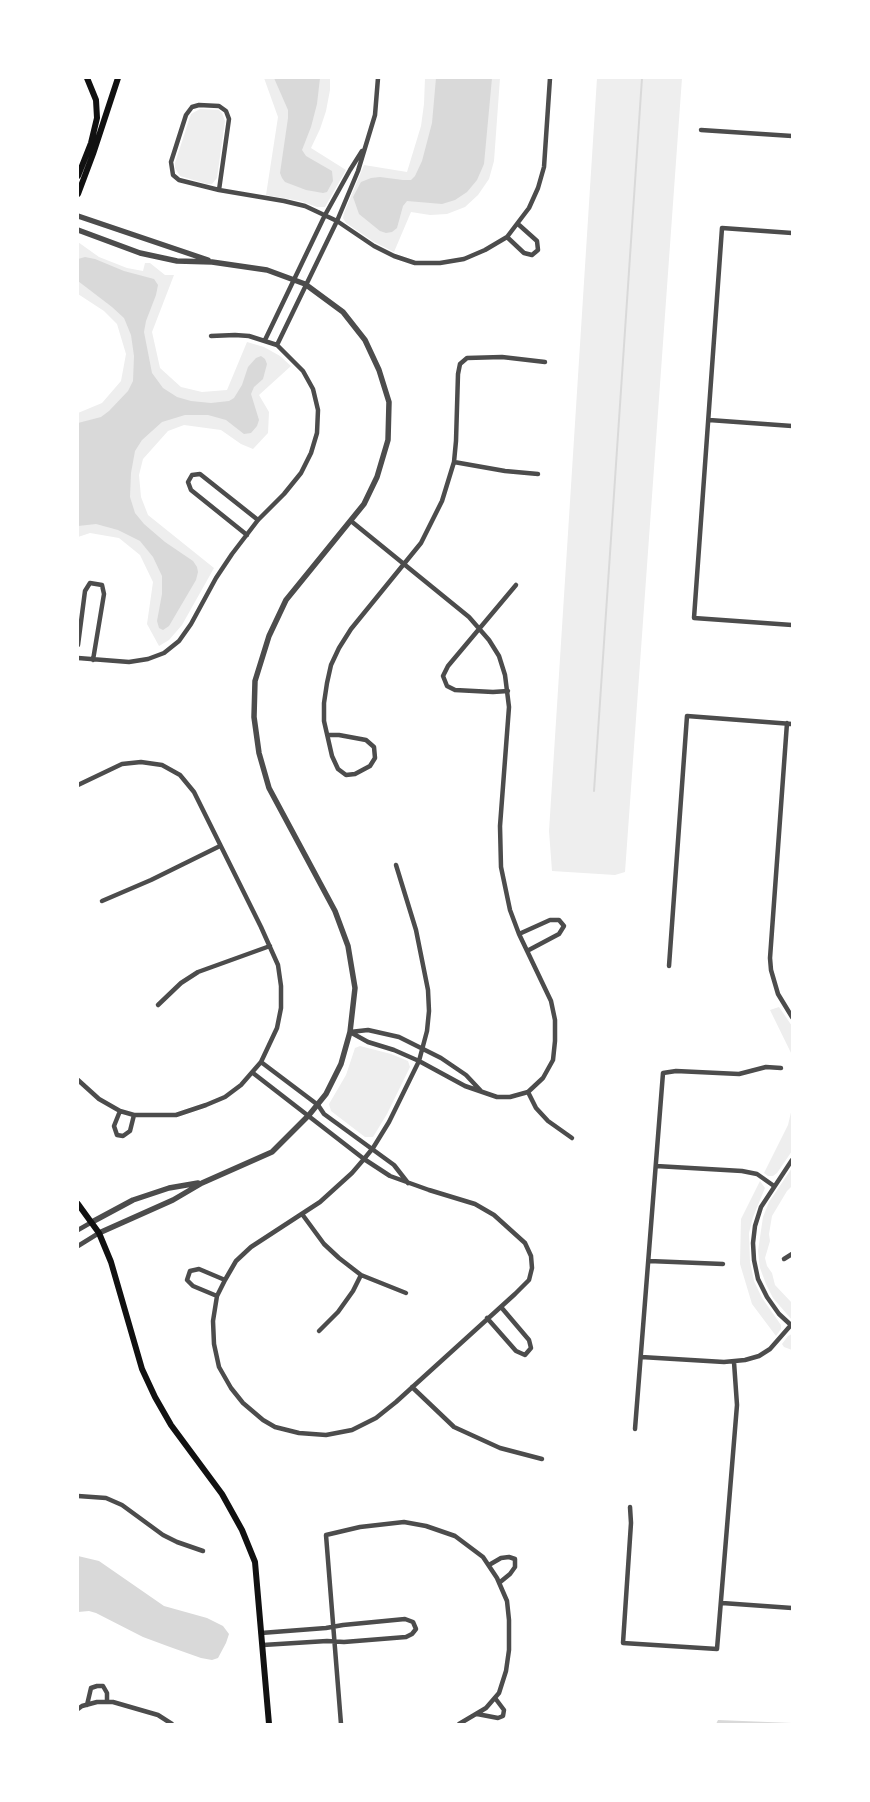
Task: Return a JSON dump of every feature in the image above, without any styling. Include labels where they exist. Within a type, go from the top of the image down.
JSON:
[{"type":"main road","points":[[78,176],[91,143],[97,118],[96,100],[87,78]]},
{"type":"main road","points":[[78,194],[94,154],[118,78]]},
{"type":"main road","points":[[78,1204],[99,1233],[111,1262],[142,1370],[155,1397],[171,1426],[222,1494],[242,1530],[255,1562],[268,1724]]},
{"type":"street","points":[[277,345],[337,221],[358,171],[375,115],[378,78]]},
{"type":"street","points":[[219,190],[229,120],[226,111],[219,106],[199,105],[192,107],[186,115],[171,162],[173,175],[179,180],[219,190],[305,206],[337,221],[380,249],[415,263],[440,263],[464,259],[485,250],[507,236],[530,208],[544,168],[550,78]]},
{"type":"street","points":[[701,130],[792,136]]},
{"type":"street","points":[[265,340],[325,215],[366,146]]},
{"type":"street","points":[[78,216],[212,262]]},
{"type":"street","points":[[507,236],[524,253],[532,255],[538,250],[537,240],[518,224]]},
{"type":"street","points":[[792,233],[722,228],[694,618],[792,625]]},
{"type":"street","points":[[78,230],[140,253],[177,261],[212,262],[267,270],[305,284],[343,312],[365,340],[379,370],[389,402],[388,440],[377,477],[364,504],[352,521],[286,600],[268,636],[255,681],[254,717],[259,752],[269,788],[335,911],[348,946],[355,988],[350,1032],[341,1064],[326,1094],[318,1105],[272,1152],[202,1182],[172,1200],[99,1233],[78,1246]]},
{"type":"street","points":[[78,658],[129,662],[148,659],[164,653],[179,641],[191,624],[216,578],[258,520],[284,494],[301,473],[312,453],[317,433],[318,410],[313,389],[303,371],[277,345],[265,340],[235,335],[211,336]]},
{"type":"street","points":[[328,735],[366,740],[374,747],[375,758],[370,766],[355,774],[346,775],[338,768],[332,756],[324,721],[324,702],[331,665],[351,629],[420,543],[442,501],[454,462],[460,364],[467,358],[502,357],[545,362]]},
{"type":"street","points":[[709,420],[792,426]]},
{"type":"street","points":[[454,462],[505,471],[538,474]]},
{"type":"street","points":[[247,535],[191,490],[188,482],[192,475],[200,474],[258,520]]},
{"type":"street","points":[[350,1032],[368,1042],[394,1050],[419,1061],[465,1086],[497,1097],[510,1097],[528,1092],[543,1078],[553,1060],[555,1041],[555,1020],[551,1001],[527,951],[510,910],[504,888],[500,847],[508,691],[499,656],[479,627],[469,617],[352,521]]},
{"type":"street","points":[[78,645],[85,592],[90,583],[102,584],[104,594],[94,660]]},
{"type":"street","points":[[508,691],[455,690],[447,686],[443,676],[448,666],[516,584]]},
{"type":"street","points":[[669,966],[687,716],[790,724],[770,958],[776,988],[792,1017]]},
{"type":"street","points":[[78,785],[122,764],[141,762],[162,765],[180,775],[194,792],[270,946],[278,965],[281,986],[277,1028],[261,1062],[253,1073],[225,1097],[206,1106],[176,1115],[134,1115],[120,1111],[99,1099],[78,1080]]},
{"type":"street","points":[[102,901],[151,880],[220,846]]},
{"type":"street","points":[[253,1073],[310,1115],[364,1159],[390,1176],[475,1204],[494,1215],[525,1243],[531,1256],[532,1268],[529,1280],[376,1418],[352,1430],[326,1435],[299,1433],[275,1426],[263,1420],[243,1404],[230,1388],[219,1367],[214,1344],[213,1322],[217,1296],[236,1261],[251,1247],[320,1202],[364,1159],[389,1122],[419,1061],[427,1024],[428,990],[416,930],[396,865]]},
{"type":"street","points":[[520,934],[550,920],[559,920],[564,926],[559,934],[527,951]]},
{"type":"street","points":[[158,1005],[181,983],[198,972],[270,946]]},
{"type":"street","points":[[350,1032],[368,1030],[399,1037],[441,1058],[466,1075],[483,1092]]},
{"type":"street","points":[[261,1062],[318,1105],[324,1114],[394,1165],[409,1183]]},
{"type":"street","points":[[635,1429],[663,1073],[676,1071],[739,1074],[766,1067],[781,1068]]},
{"type":"street","points":[[528,1092],[536,1108],[548,1121],[572,1138]]},
{"type":"street","points":[[120,1111],[114,1126],[117,1135],[123,1136],[130,1131],[134,1115]]},
{"type":"street","points":[[641,1357],[734,1362],[759,1356],[770,1349],[792,1325],[779,1314],[767,1297],[758,1279],[753,1243],[755,1226],[761,1207],[792,1160]]},
{"type":"street","points":[[656,1166],[742,1171],[757,1174],[774,1186]]},
{"type":"street","points":[[78,1230],[133,1200],[169,1188],[202,1182]]},
{"type":"street","points":[[302,1214],[324,1244],[339,1258],[361,1274],[406,1293]]},
{"type":"street","points":[[784,1260],[792,1254]]},
{"type":"street","points":[[649,1261],[723,1264]]},
{"type":"street","points":[[217,1296],[193,1286],[187,1280],[190,1271],[199,1269],[225,1280]]},
{"type":"street","points":[[318,1331],[338,1312],[353,1291],[361,1274]]},
{"type":"street","points":[[487,1318],[516,1351],[525,1355],[531,1348],[529,1340],[501,1307]]},
{"type":"street","points":[[630,1507],[631,1523],[623,1642],[718,1650],[737,1405],[734,1362]]},
{"type":"street","points":[[412,1386],[454,1427],[500,1448],[542,1459]]},
{"type":"street","points":[[78,1496],[106,1498],[122,1505],[164,1535],[177,1542],[203,1551]]},
{"type":"street","points":[[340,1724],[326,1535],[360,1527],[404,1522],[426,1526],[456,1536],[483,1557],[499,1582],[507,1601],[510,1620],[509,1640],[506,1671],[499,1693],[486,1708],[459,1724]]},
{"type":"street","points":[[489,1566],[501,1558],[510,1557],[515,1559],[515,1567],[510,1574],[499,1582]]},
{"type":"street","points":[[722,1603],[792,1608]]},
{"type":"street","points":[[261,1633],[405,1619],[413,1622],[416,1629],[406,1637],[344,1642],[262,1645]]},
{"type":"street","points":[[82,1706],[91,1688],[97,1686],[103,1686],[107,1693],[107,1702]]},
{"type":"street","points":[[477,1714],[498,1718],[503,1716],[504,1710],[495,1698]]},
{"type":"street","points":[[82,1706],[107,1702],[129,1706],[158,1714],[172,1724]]},
{"type":"shaded area","points":[[264,78],[330,78],[326,111],[311,148],[346,170],[325,207],[317,207],[300,201],[266,195],[278,117]]},
{"type":"shaded area","points":[[274,78],[320,78],[317,104],[302,150],[306,156],[332,171],[333,181],[327,192],[306,190],[285,182],[282,178],[280,173],[288,110]]},
{"type":"shaded area","points":[[425,78],[500,78],[494,161],[489,179],[478,195],[465,207],[447,214],[430,215],[411,212],[394,252],[374,242],[346,223],[343,218],[364,165],[407,172],[421,126]]},
{"type":"shaded area","points":[[436,78],[492,78],[484,164],[477,180],[467,192],[455,200],[442,204],[407,201],[403,206],[397,228],[392,232],[380,231],[359,214],[353,197],[361,182],[371,178],[411,180],[415,176],[422,161],[432,123]]},
{"type":"shaded area","points":[[597,78],[682,78],[625,872],[615,875],[552,871],[549,831]]},
{"type":"shaded area","points":[[200,109],[219,110],[225,121],[217,178],[212,184],[180,176],[175,168],[191,114]]},
{"type":"shaded area","points":[[78,242],[99,257],[127,268],[143,271],[145,263],[150,263],[165,275],[174,275],[152,332],[160,368],[181,387],[202,392],[227,390],[247,342],[264,347],[280,356],[291,366],[259,395],[269,412],[268,433],[253,449],[241,444],[221,430],[184,425],[168,431],[143,459],[139,475],[141,497],[148,515],[214,568],[182,625],[169,640],[159,646],[147,624],[153,582],[140,555],[119,538],[90,533],[78,537],[78,413],[102,403],[121,381],[126,354],[117,324],[104,311],[78,294]]},
{"type":"shaded area","points":[[85,257],[154,279],[158,285],[144,332],[152,373],[163,388],[177,397],[191,401],[211,403],[229,401],[234,398],[242,385],[248,367],[256,358],[261,356],[267,364],[263,379],[254,387],[251,394],[259,420],[251,433],[244,434],[226,420],[208,415],[185,415],[162,422],[142,440],[135,451],[131,473],[130,497],[135,513],[144,524],[165,542],[193,561],[198,572],[196,580],[169,626],[163,630],[159,628],[157,621],[162,594],[162,576],[153,557],[140,541],[118,530],[96,524],[78,526],[78,423],[101,417],[128,391],[133,381],[134,356],[131,335],[124,318],[78,281],[78,259]]},
{"type":"shaded area","points":[[779,1007],[792,1026],[792,1055],[770,1010]]},
{"type":"shaded area","points":[[360,1046],[391,1054],[408,1061],[410,1067],[387,1114],[373,1137],[365,1137],[331,1111],[329,1104],[346,1075],[355,1048]]},
{"type":"shaded area","points":[[792,1108],[792,1151],[777,1173],[773,1176],[768,1176],[764,1173],[788,1125]]},
{"type":"shaded area","points":[[792,1168],[792,1186],[772,1216],[769,1234],[770,1241],[765,1258],[775,1285],[792,1303],[792,1320],[773,1298],[766,1284],[760,1268],[758,1251],[763,1217],[769,1202]]},
{"type":"shaded area","points":[[760,1181],[765,1188],[753,1217],[749,1233],[750,1262],[754,1281],[762,1298],[781,1325],[781,1329],[776,1336],[752,1304],[740,1264],[741,1219]]},
{"type":"shaded area","points":[[792,1334],[792,1350],[784,1347],[782,1344]]},
{"type":"shaded area","points":[[78,1556],[99,1561],[164,1606],[207,1618],[223,1626],[229,1634],[218,1658],[212,1660],[201,1658],[143,1637],[96,1613],[89,1611],[78,1612]]},
{"type":"shaded area","points":[[718,1720],[792,1723],[792,1724],[716,1724]]},
{"type":"waterway","points":[[594,791],[642,78]]}]
